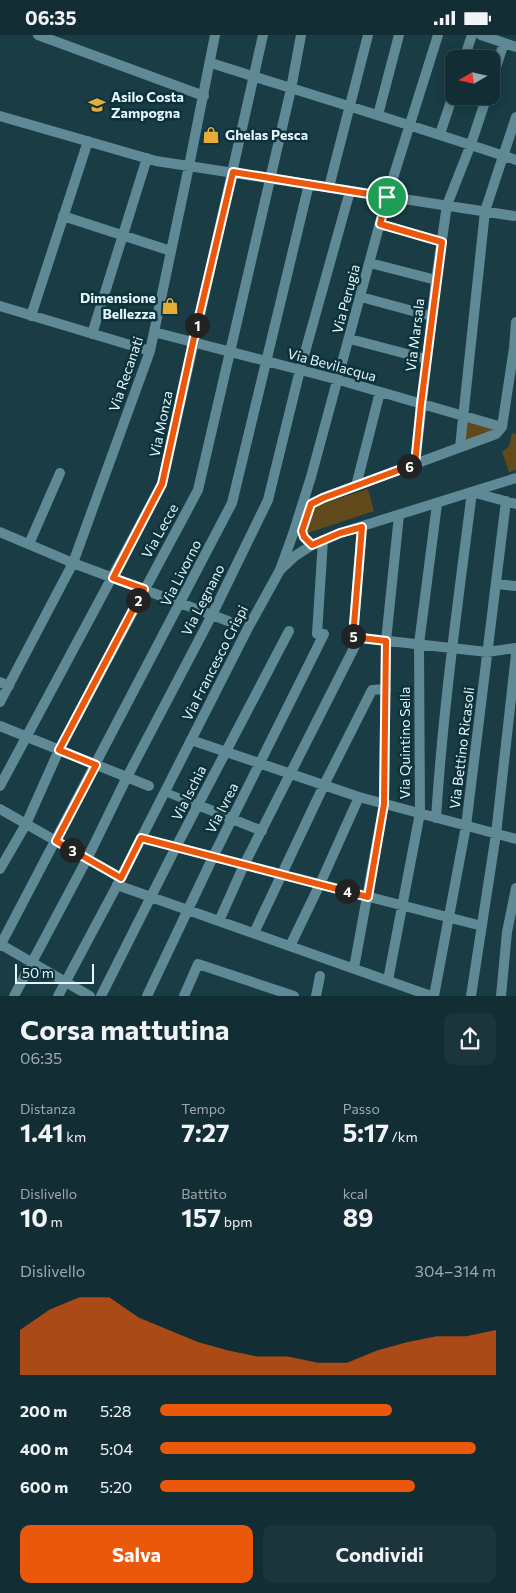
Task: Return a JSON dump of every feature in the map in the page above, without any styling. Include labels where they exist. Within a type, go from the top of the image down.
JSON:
[{"type":"street","points":[[38,35],[204,96]]},
{"type":"street","name":"Via Recanati","points":[[0,702],[5,684],[73,563],[150,351],[211,63],[215,35]]},
{"type":"street","name":"Via Monza","points":[[0,786],[162,484],[263,35]]},
{"type":"street","name":"Via Lecce","points":[[0,869],[26,824],[59,750],[198,490],[291,89],[300,35]]},
{"type":"street","points":[[329,187],[368,35]]},
{"type":"street","points":[[378,115],[399,35]]},
{"type":"street","name":"Via Perugia","points":[[280,570],[311,477],[387,197],[438,35]]},
{"type":"street","points":[[467,50],[472,35]]},
{"type":"street","points":[[481,35],[516,47]]},
{"type":"street","points":[[500,55],[504,43]]},
{"type":"street","points":[[211,63],[516,159]]},
{"type":"street","points":[[440,134],[450,105]]},
{"type":"street","name":"Via Marsala","points":[[415,464],[431,316],[447,205],[483,105]]},
{"type":"street","points":[[0,116],[148,158],[189,166],[514,216]]},
{"type":"street","points":[[460,447],[485,211],[516,117]]},
{"type":"street","points":[[31,316],[88,141]]},
{"type":"street","points":[[92,333],[148,158]]},
{"type":"street","name":"Via Livorno","points":[[0,945],[232,503],[309,184]]},
{"type":"street","name":"Via Legnano","points":[[14,995],[87,859],[127,777],[212,615],[268,500],[300,370],[350,191]]},
{"type":"street","points":[[63,216],[172,251]]},
{"type":"street","points":[[380,224],[442,242]]},
{"type":"street","points":[[370,263],[436,280]]},
{"type":"street","points":[[360,297],[431,316]]},
{"type":"street","points":[[0,306],[150,351]]},
{"type":"street","points":[[304,499],[340,492],[496,434],[502,427],[515,349],[516,322]]},
{"type":"street","name":"Via Bevilacqua","points":[[154,332],[338,380],[502,427]]},
{"type":"street","points":[[350,339],[426,359]]},
{"type":"street","points":[[356,486],[380,392]]},
{"type":"street","points":[[29,544],[60,473]]},
{"type":"street","points":[[311,477],[312,488],[320,496]]},
{"type":"street","name":"Via Francesco Crispi","points":[[58,995],[280,570],[294,556],[323,540],[516,478]]},
{"type":"street","points":[[436,818],[439,770],[452,648],[472,492],[511,503]]},
{"type":"street","points":[[312,545],[304,537],[302,531],[311,504],[320,496]]},
{"type":"street","name":"Via Quintino Sella","points":[[388,980],[420,813],[419,644],[436,503]]},
{"type":"street","name":"Via Bettino Ricasoli","points":[[432,995],[466,826],[496,583],[511,503]]},
{"type":"street","points":[[354,969],[384,804],[386,641],[399,515]]},
{"type":"street","points":[[219,921],[244,865],[356,638],[362,527]]},
{"type":"street","points":[[0,532],[73,563],[228,621]]},
{"type":"street","name":"Via Ivrea","points":[[147,995],[260,764],[320,634],[323,540]]},
{"type":"street","points":[[496,583],[516,586]]},
{"type":"street","name":"Via Ischia","points":[[101,995],[289,631]]},
{"type":"street","points":[[356,638],[487,651],[516,648]]},
{"type":"street","points":[[471,995],[496,834],[516,654]]},
{"type":"street","points":[[254,933],[372,689],[386,689]]},
{"type":"street","points":[[0,726],[149,786]]},
{"type":"street","points":[[191,740],[359,797],[516,839]]},
{"type":"street","points":[[165,792],[262,831]]},
{"type":"street","points":[[290,946],[359,797]]},
{"type":"street","points":[[0,809],[87,859],[119,881],[151,897],[432,995]]},
{"type":"street","points":[[141,838],[482,926]]},
{"type":"street","points":[[501,995],[511,934],[516,887]]},
{"type":"street","points":[[0,945],[90,995]]},
{"type":"street","points":[[184,995],[198,964],[294,995]]},
{"type":"street","points":[[316,995],[320,976]]},
{"type":"shaded area","points":[[467,421],[493,427],[491,433],[465,442]]},
{"type":"shaded area","points":[[512,433],[516,434],[516,470],[509,472],[502,452],[509,446]]},
{"type":"shaded area","points":[[368,489],[374,511],[308,533],[307,529],[315,506]]},
{"type":"place","name":"Asilo Costa Zampogna","points":[[97,105]]},
{"type":"place","name":"Ghelas Pesca","points":[[211,135]]},
{"type":"place","name":"Dimensione Bellezza","points":[[170,306]]},
{"type":"route","points":[[233,172],[387,197],[380,224],[442,242],[415,464],[311,504],[302,531],[304,537],[312,545],[340,533],[362,527],[353,637],[386,641],[384,804],[368,897],[141,838],[121,878],[56,841],[96,765],[59,750],[144,589],[113,578],[162,484],[233,172]]}]
